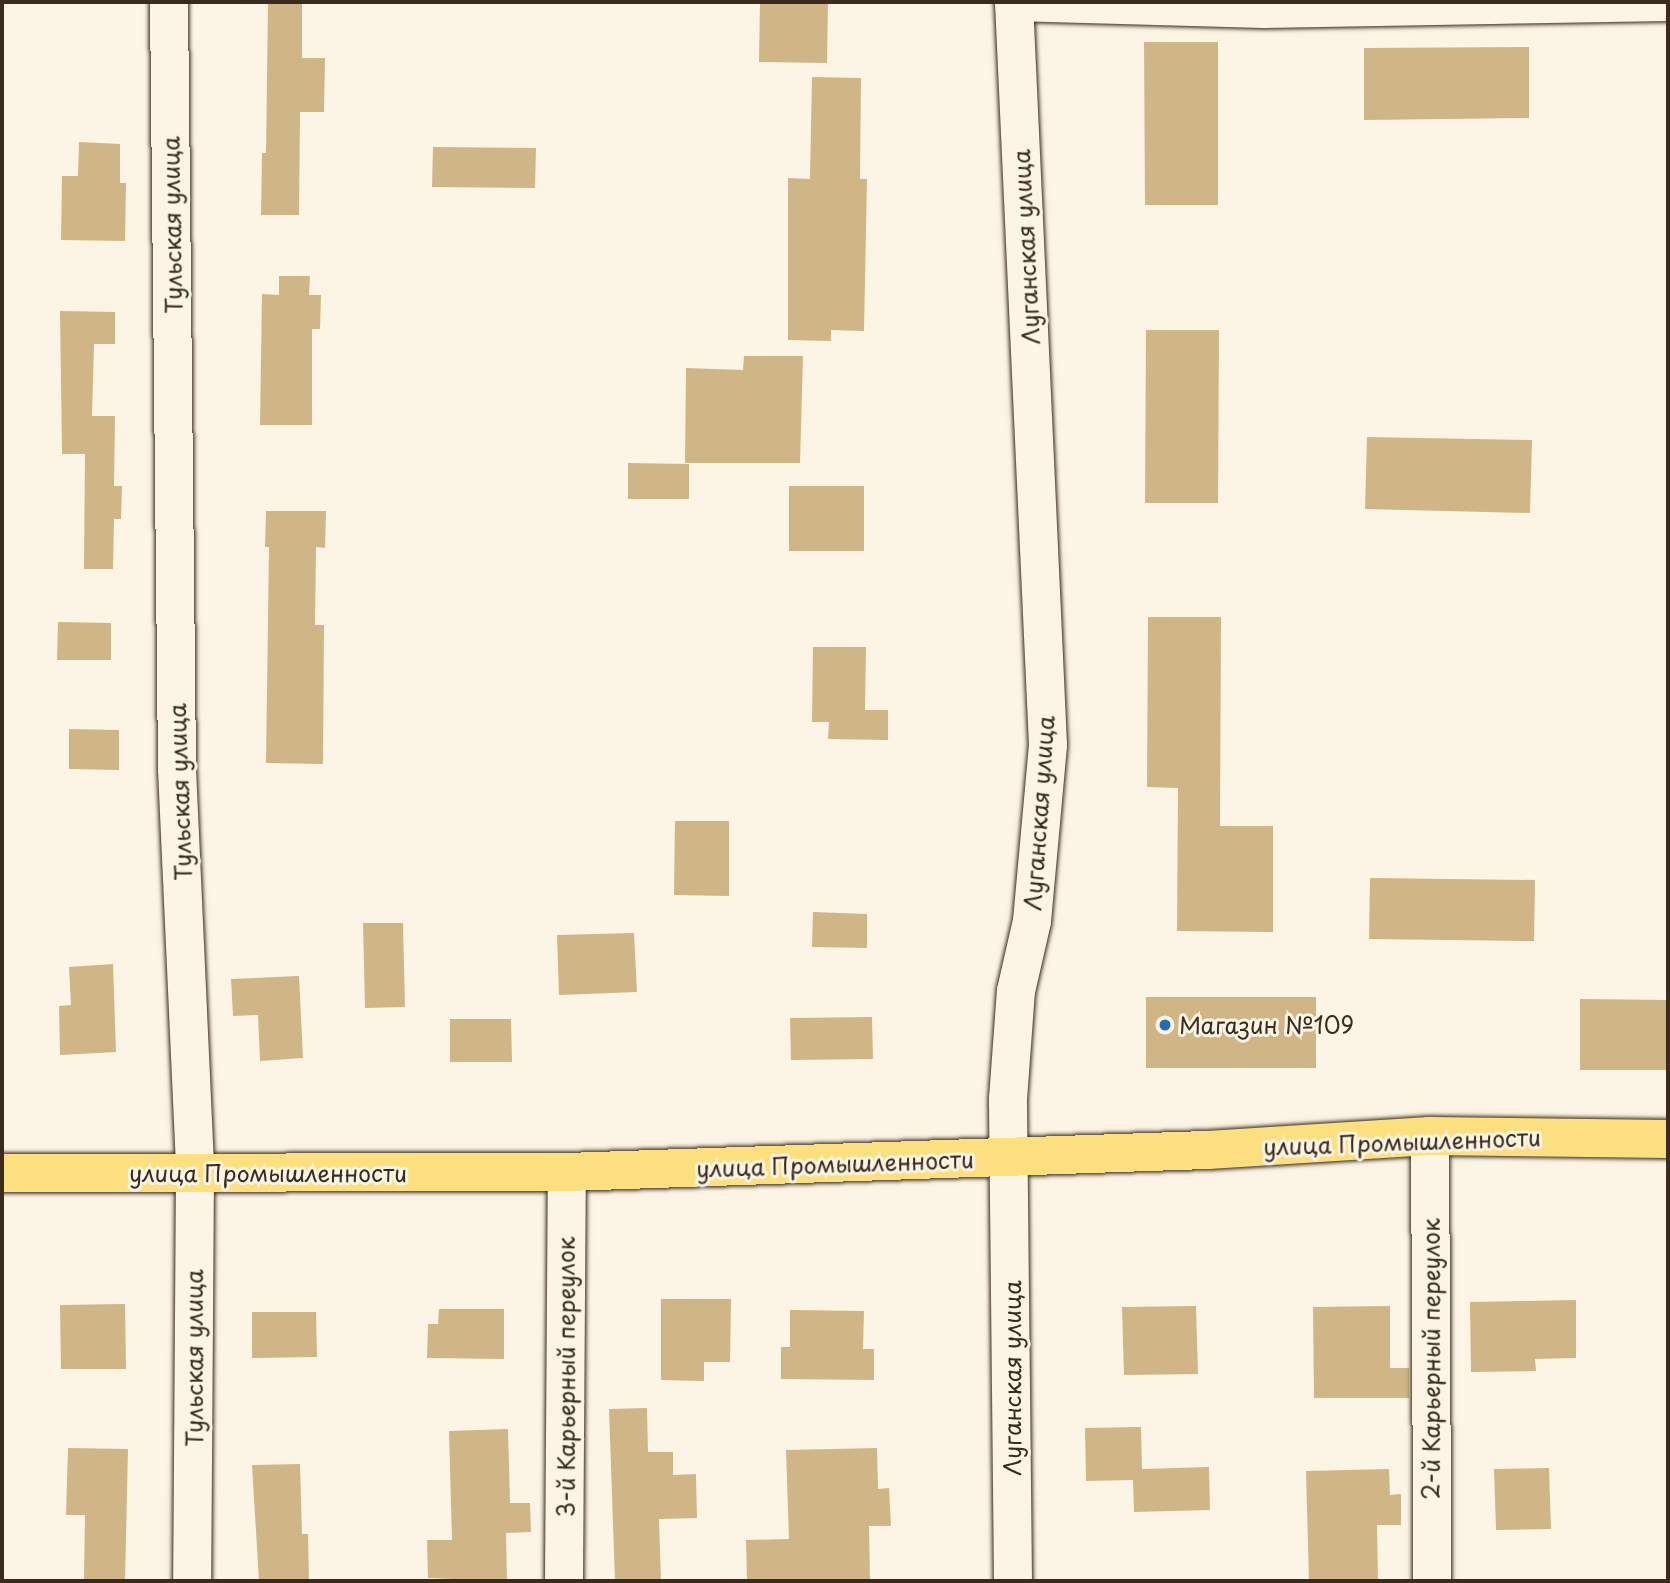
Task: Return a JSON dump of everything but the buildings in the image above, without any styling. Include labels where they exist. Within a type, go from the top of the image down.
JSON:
[{"type":"main road","name":"улица Промышленности","points":[[2,1173],[567,1172],[1010,1158],[1430,1136],[1668,1139]]},
{"type":"street","name":"Тульская улица","points":[[169,2],[177,769],[195,1172],[192,1581]]},
{"type":"street","points":[[1014,2],[1264,9],[1668,2]]},
{"type":"street","name":"Луганская улица","points":[[1013,1581],[1008,1100],[1016,991],[1032,921],[1048,746],[1014,2]]},
{"type":"street","name":"2-й Карьерный переулок","points":[[1430,1136],[1432,1581]]},
{"type":"street","name":"3-й Карьерный переулок","points":[[564,1581],[567,1172]]},
{"type":"place","name":"Магазин №109","points":[[1165,1025]]}]
